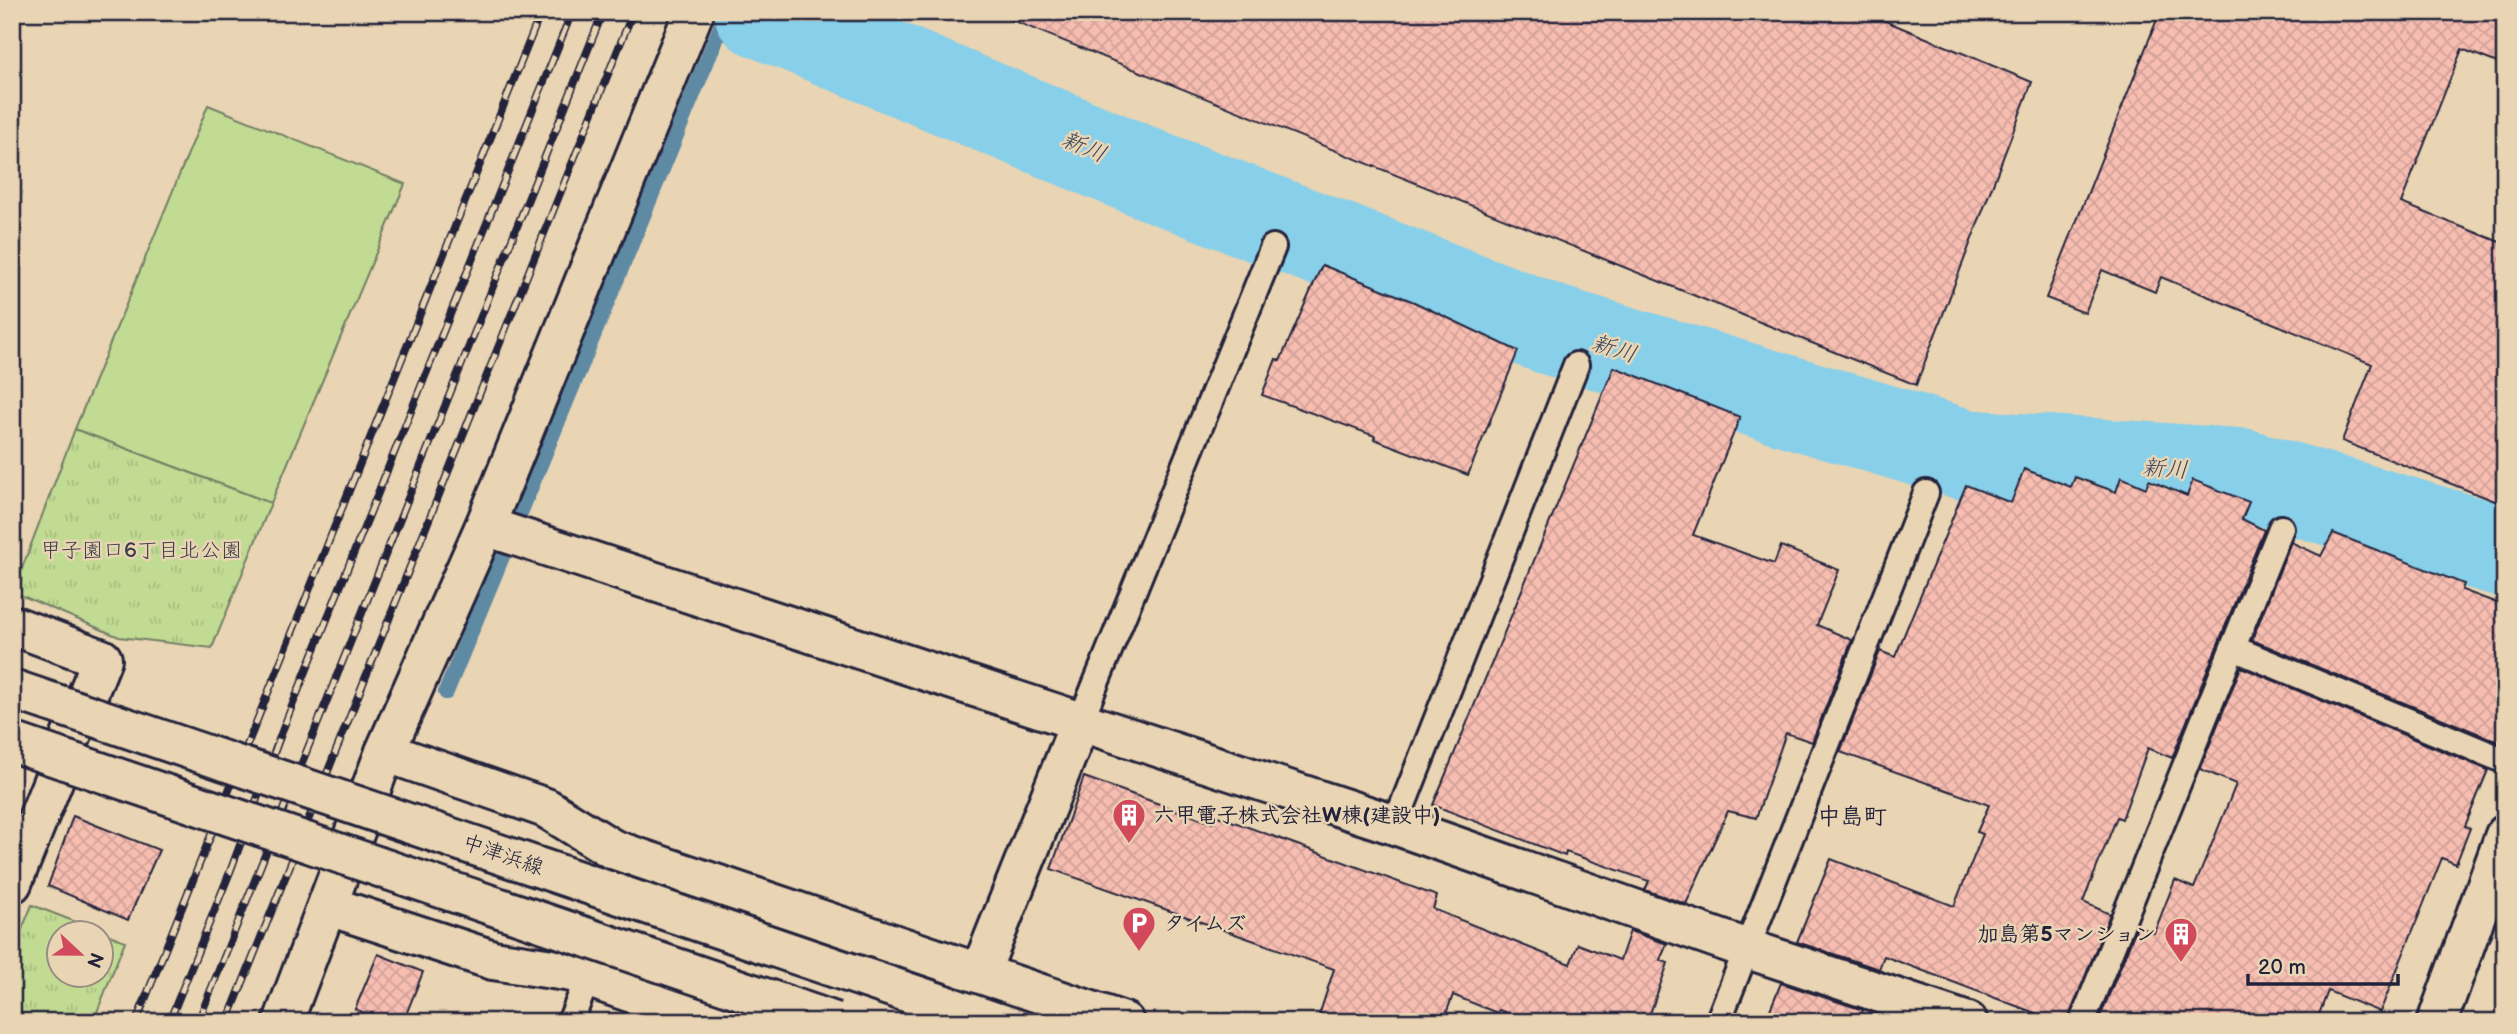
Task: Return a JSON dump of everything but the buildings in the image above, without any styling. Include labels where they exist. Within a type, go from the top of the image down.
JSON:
[{"type":"street","points":[[283,1022],[385,752],[485,526],[694,12]]},
{"type":"street","points":[[485,526],[1395,825],[1968,1022]]},
{"type":"street","points":[[12,625],[102,659],[27,807],[12,883]]},
{"type":"street","name":"中津浜線","points":[[12,689],[995,1022]]},
{"type":"street","points":[[962,1022],[1081,720]]},
{"type":"street","points":[[12,742],[835,1022]]},
{"type":"street","points":[[385,752],[546,808],[612,849],[1124,1022]]},
{"type":"street","points":[[2437,1022],[2505,835]]},
{"type":"street","points":[[329,906],[492,960],[588,978],[715,1022]]},
{"type":"lane","points":[[1081,720],[1273,247]]},
{"type":"lane","points":[[1395,825],[1576,365]]},
{"type":"lane","points":[[1718,1022],[1926,493]]},
{"type":"lane","points":[[2082,1022],[2281,528]]},
{"type":"lane","points":[[2233,648],[2505,761]]},
{"type":"lane","points":[[570,1022],[588,978]]},
{"type":"green space","points":[[208,105],[405,184],[271,503],[75,429]]},
{"type":"green space","name":"甲子園口6丁目北公園","points":[[75,429],[271,503],[212,648],[119,637],[13,592]]},
{"type":"green space","points":[[32,905],[66,918],[46,918],[46,988],[106,988],[93,1022],[12,1022],[12,953]]},
{"type":"green space","points":[[116,937],[125,941],[116,964]]},
{"type":"waterway","points":[[446,692],[727,12]]},
{"type":"waterway","name":"新川","points":[[760,12],[1137,169],[1549,329],[1967,455],[2243,474],[2505,552]]},
{"type":"railway","points":[[136,1022],[541,12]]},
{"type":"railway","points":[[169,1022],[230,872],[284,726],[572,12]]},
{"type":"railway","points":[[198,1022],[603,12]]},
{"type":"railway","points":[[227,1022],[633,12]]},
{"type":"place","name":"六甲電子株式会社W棟(建設中)","points":[[1129,845]]},
{"type":"place","name":"タイムズ","points":[[1139,953]]},
{"type":"place","name":"加島第5マンション","points":[[2181,964]]},
{"type":"district","name":"中島町","points":[[1852,817]]}]
